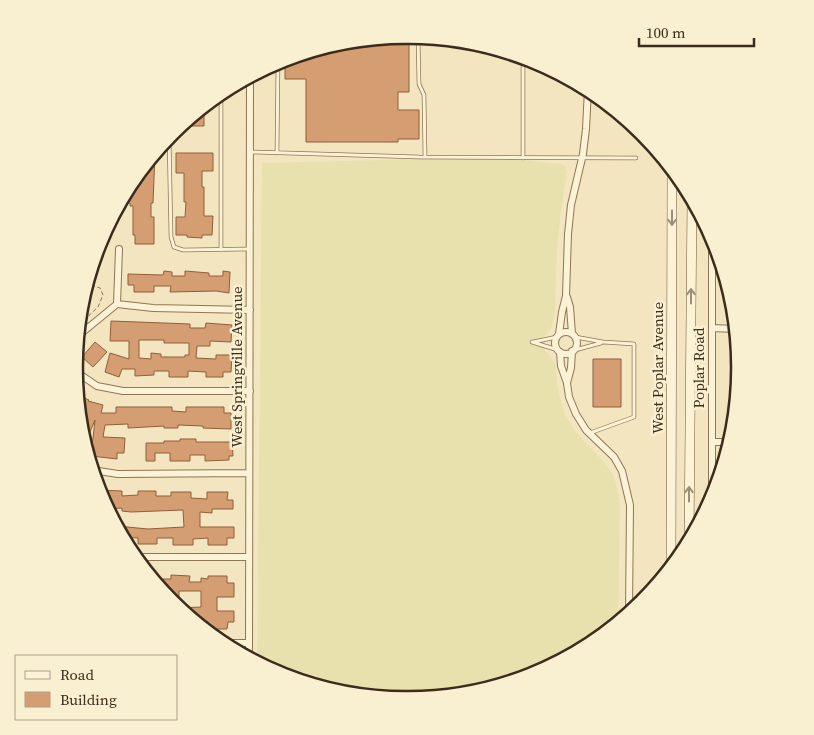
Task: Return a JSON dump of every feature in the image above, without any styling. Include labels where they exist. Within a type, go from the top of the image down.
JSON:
[{"type":"main road","name":"West Poplar Avenue","points":[[671,554],[672,182]]},
{"type":"main road","name":"West Poplar Avenue","points":[[689,525],[692,215]]},
{"type":"street","name":"West Springville Avenue","points":[[249,650],[250,85]]},
{"type":"street","points":[[588,98],[582,159],[571,205],[566,296],[555,344],[559,351],[569,397],[576,414],[586,430],[614,457],[622,471],[630,504],[629,602]]},
{"type":"street","points":[[117,304],[119,249]]},
{"type":"street","name":"Poplar Road","points":[[712,258],[712,477]]},
{"type":"street","points":[[566,296],[577,343],[567,383]]},
{"type":"street","points":[[86,330],[117,304],[153,308],[250,310]]},
{"type":"street","points":[[712,328],[728,329]]},
{"type":"street","points":[[558,336],[566,332],[574,335]]},
{"type":"street","points":[[559,351],[566,354],[574,350]]},
{"type":"street","points":[[83,377],[97,386],[124,390],[250,391]]},
{"type":"street","points":[[712,442],[722,442]]},
{"type":"street","points":[[100,471],[118,474],[250,473]]},
{"type":"street","points":[[145,557],[249,557]]},
{"type":"street","points":[[237,643],[249,643]]},
{"type":"lane","points":[[418,44],[419,84],[424,95],[425,157]]},
{"type":"lane","points":[[523,65],[523,158]]},
{"type":"lane","points":[[277,153],[278,70]]},
{"type":"lane","points":[[221,103],[221,250]]},
{"type":"lane","points":[[169,148],[171,237],[174,247],[183,250],[250,250]]},
{"type":"lane","points":[[250,152],[425,157],[636,158]]},
{"type":"lane","points":[[574,335],[602,342],[634,344],[634,417],[590,433]]},
{"type":"lane","points":[[558,336],[532,342],[559,351]]},
{"type":"lane","points":[[574,350],[602,342]]},
{"type":"path","points":[[87,318],[98,307],[103,295],[100,288],[93,287]]},
{"type":"shaded area","points":[[500,157],[565,166],[567,171],[557,249],[555,312],[551,329],[543,337],[545,351],[556,365],[557,385],[564,412],[573,428],[605,463],[614,477],[620,506],[618,612],[587,637],[550,658],[511,674],[470,685],[428,691],[386,691],[344,685],[283,667],[257,654],[262,163]]},
{"type":"building","points":[[386,44],[409,44],[409,92],[398,92],[398,110],[419,110],[419,139],[398,139],[398,142],[306,142],[306,79],[285,79],[285,67],[323,55]]},
{"type":"building","points":[[204,116],[204,126],[192,126]]},
{"type":"building","points":[[176,153],[213,153],[213,171],[202,171],[204,216],[213,216],[212,235],[202,235],[202,238],[176,235],[176,217],[185,217],[186,202],[184,202],[184,173],[176,173]]},
{"type":"building","points":[[155,165],[153,203],[151,203],[151,217],[154,217],[154,244],[135,244],[135,235],[133,235],[133,206],[130,206],[130,203]]},
{"type":"building","points":[[164,271],[172,272],[172,276],[185,276],[185,271],[209,273],[209,276],[223,276],[223,271],[230,272],[229,293],[216,291],[170,292],[171,286],[154,286],[154,292],[134,292],[134,285],[128,285],[128,274],[163,275]]},
{"type":"building","points":[[111,321],[190,324],[190,328],[205,328],[206,323],[232,325],[231,342],[210,341],[210,346],[197,346],[196,358],[216,359],[216,355],[232,355],[231,372],[223,372],[223,377],[206,377],[206,372],[188,371],[188,377],[169,377],[169,371],[154,371],[154,375],[135,376],[135,369],[122,369],[119,377],[105,372],[110,353],[129,359],[129,341],[110,341]],"holes":[[[139,340],[164,340],[164,343],[189,343],[189,355],[185,355],[185,357],[161,357],[161,354],[151,353],[151,359],[139,358]]]},
{"type":"building","points":[[95,342],[107,352],[93,367],[83,358],[84,355]]},
{"type":"building","points":[[593,359],[621,359],[621,407],[593,407]]},
{"type":"building","points":[[85,398],[103,405],[101,413],[116,413],[116,407],[172,407],[172,411],[186,412],[186,407],[224,407],[224,413],[231,413],[231,429],[178,425],[178,428],[164,428],[164,426],[128,428],[128,424],[105,425],[103,437],[125,438],[124,453],[117,453],[117,459],[96,457],[92,444],[95,420],[90,433]]},
{"type":"building","points":[[180,439],[196,439],[196,442],[232,442],[233,456],[229,456],[229,460],[205,461],[205,455],[190,455],[190,461],[170,461],[170,453],[155,453],[155,461],[146,461],[146,443],[164,443],[164,441],[180,441]]},
{"type":"building","points":[[108,490],[122,491],[122,496],[138,495],[138,491],[156,491],[156,496],[171,496],[171,492],[191,492],[191,498],[207,499],[207,492],[228,492],[227,500],[233,500],[233,509],[212,509],[212,513],[200,512],[200,527],[234,527],[234,538],[227,538],[227,545],[208,545],[208,538],[193,539],[193,545],[173,545],[173,538],[157,538],[157,544],[138,544],[138,538],[132,538],[126,527],[148,529],[184,527],[183,510],[131,512],[122,511],[122,508],[116,508]]},
{"type":"building","points":[[171,575],[190,576],[189,582],[201,582],[201,578],[208,579],[208,576],[227,576],[227,583],[234,583],[234,597],[217,597],[217,611],[234,611],[234,622],[228,622],[227,629],[217,629],[190,607],[201,607],[201,591],[179,591],[179,597],[162,579],[171,579]]}]
